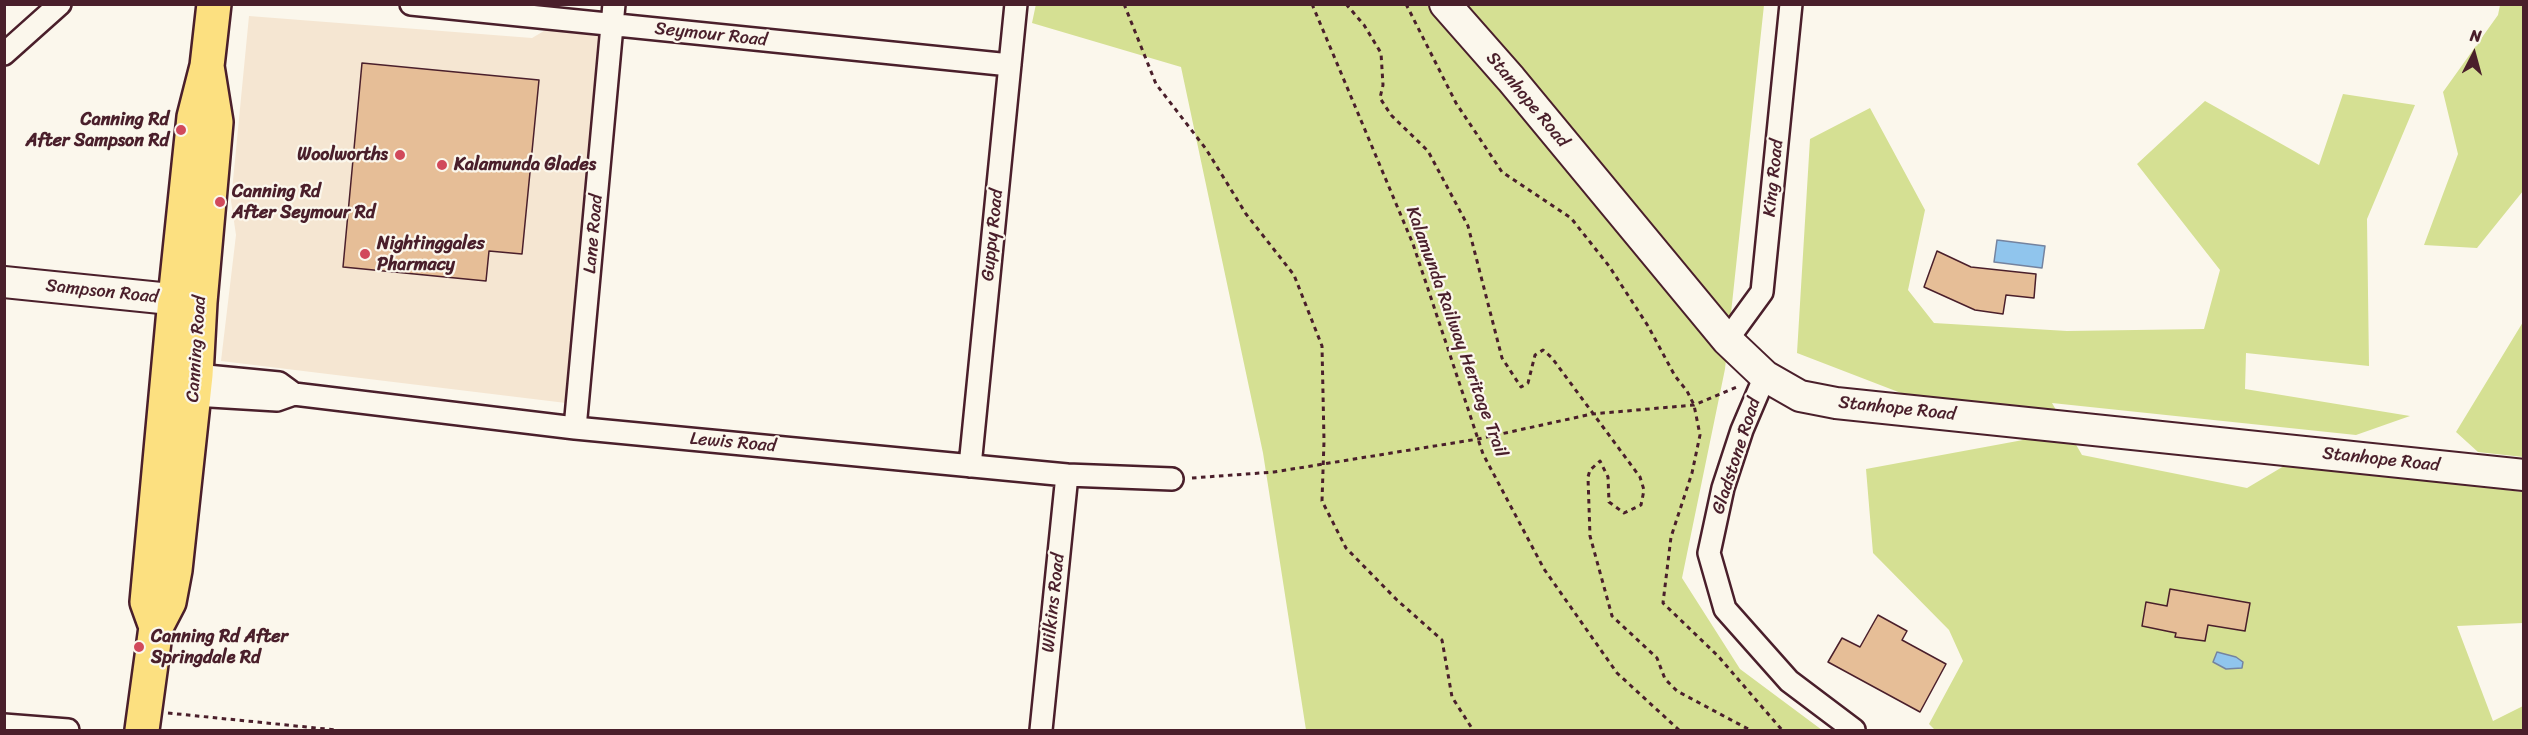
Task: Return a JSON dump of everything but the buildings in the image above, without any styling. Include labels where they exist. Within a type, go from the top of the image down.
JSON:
[{"type":"main road","name":"Canning Road","points":[[143,723],[156,627],[147,602],[186,384],[194,117],[207,66],[214,4]]},
{"type":"street","points":[[4,54],[60,4]]},
{"type":"street","name":"Seymour Road","points":[[411,4],[614,15],[1010,65]]},
{"type":"street","name":"Guppy Road","points":[[970,466],[1016,4]]},
{"type":"street","name":"Stanhope Road","points":[[1445,4],[1727,340],[1765,376],[1800,396],[1836,403],[2523,475]]},
{"type":"street","name":"King Road","points":[[1727,340],[1762,292],[1791,4]]},
{"type":"street","name":"Lane Road","points":[[575,428],[614,15]]},
{"type":"street","name":"Sampson Road","points":[[4,282],[187,301]]},
{"type":"street","name":"Gladstone Road","points":[[1765,376],[1742,430],[1723,488],[1709,552],[1725,609],[1789,681],[1854,730]]},
{"type":"street","name":"Lewis Road","points":[[186,384],[279,383],[294,394],[575,428],[1067,475],[1172,479]]},
{"type":"street","name":"Wilkins Road","points":[[1041,730],[1067,475]]},
{"type":"street","points":[[4,725],[68,730]]},
{"type":"path","points":[[1124,4],[1156,84],[1206,149],[1246,214],[1294,275],[1322,346],[1324,463],[1322,501],[1346,548],[1397,600],[1442,640],[1452,697],[1473,730]]},
{"type":"path","name":"Kalamunda Railway Heritage Trail","points":[[1312,4],[1413,244],[1483,454],[1544,569],[1617,673],[1679,730]]},
{"type":"path","points":[[1346,4],[1364,25],[1381,53],[1383,85],[1380,98],[1391,115],[1428,151],[1468,226],[1502,358],[1521,387],[1528,382],[1535,356],[1543,350],[1552,358],[1640,477],[1644,490],[1641,505],[1624,513],[1609,502],[1608,477],[1600,461],[1590,470],[1588,477],[1590,536],[1612,616],[1657,658],[1665,679],[1677,691],[1750,730]]},
{"type":"path","points":[[1406,4],[1456,103],[1502,172],[1571,219],[1609,267],[1648,326],[1675,376],[1687,391],[1694,405],[1700,435],[1692,473],[1671,537],[1663,603],[1741,682],[1782,730]]},
{"type":"path","points":[[1172,479],[1274,472],[1478,439],[1592,414],[1694,405],[1765,376]]},
{"type":"path","points":[[143,723],[175,713],[336,730]]},
{"type":"shaded area","points":[[249,16],[532,38],[549,28],[604,32],[566,403],[221,361],[236,235],[231,201]]},
{"type":"green space","points":[[1036,4],[1764,5],[1725,369],[1682,578],[1740,669],[1822,730],[1306,730],[1263,453],[1181,67],[1032,23]]},
{"type":"green space","points":[[2500,5],[2523,5],[2523,191],[2477,248],[2424,245],[2458,154],[2443,92],[2498,15]]},
{"type":"green space","points":[[2343,94],[2415,105],[2367,219],[2369,366],[2246,353],[2245,389],[2410,416],[2356,435],[2052,403],[2082,455],[2247,488],[2289,463],[2523,492],[2523,623],[2457,626],[2493,721],[2523,706],[2523,730],[1935,730],[1929,724],[1963,661],[1949,630],[1873,553],[1866,469],[2023,440],[1797,353],[1810,139],[1870,108],[1925,210],[1908,290],[1934,323],[2067,331],[2204,329],[2220,270],[2137,164],[2205,101],[2319,165]]},
{"type":"green space","points":[[2523,322],[2523,457],[2478,452],[2456,432]]},
{"type":"water","points":[[1997,240],[2045,246],[2042,268],[1994,262]]},
{"type":"water","points":[[2217,652],[2236,657],[2243,662],[2242,668],[2226,669],[2213,662]]},
{"type":"place","name":"Canning Rd After Sampson Rd","points":[[181,130]]},
{"type":"place","name":"Woolworths","points":[[400,155]]},
{"type":"place","name":"Kalamunda Glades","points":[[442,165]]},
{"type":"place","name":"Canning Rd After Seymour Rd","points":[[220,202]]},
{"type":"place","name":"Nightinggales Pharmacy","points":[[365,254]]},
{"type":"place","name":"Canning Rd After Springdale Rd","points":[[139,647]]}]
